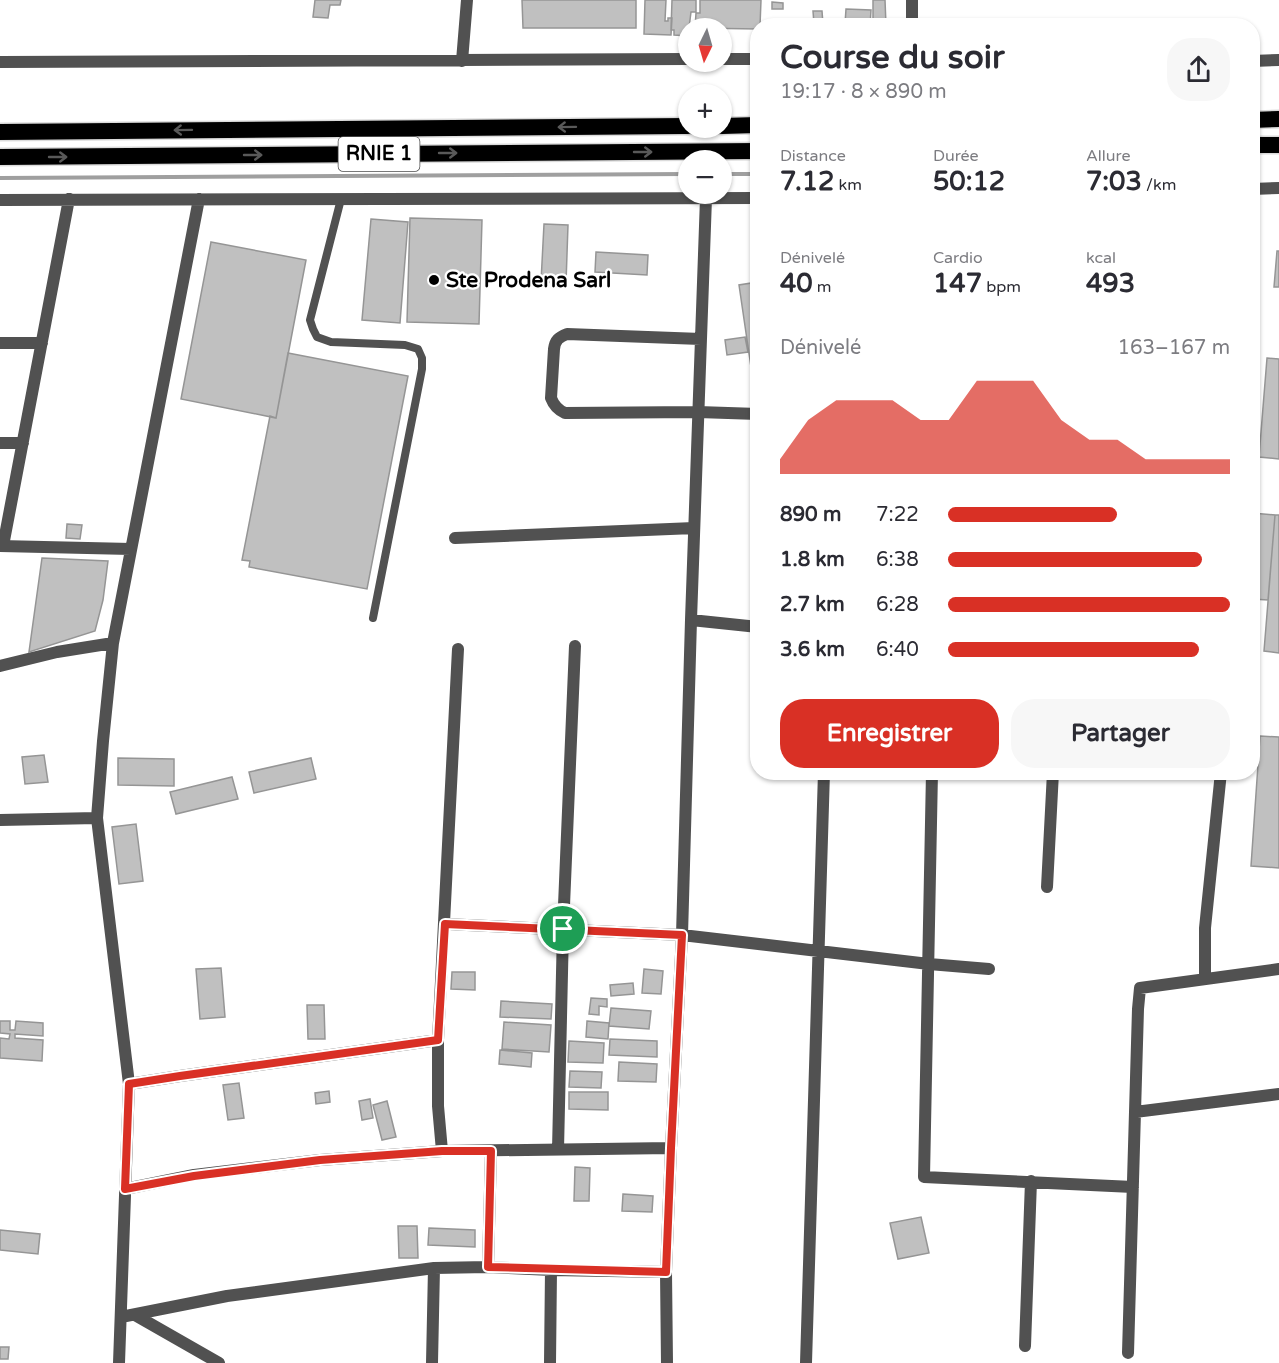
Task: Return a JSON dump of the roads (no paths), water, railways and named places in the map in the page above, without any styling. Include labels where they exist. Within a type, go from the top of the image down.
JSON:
[{"type":"highway","points":[[1260,120],[1279,119]]},
{"type":"highway","points":[[732,126],[750,125]]},
{"type":"highway","name":"RNIE 1","points":[[0,132],[678,126]]},
{"type":"highway","points":[[1260,146],[1279,145]]},
{"type":"highway","name":"RNIE 1","points":[[0,157],[750,151]]},
{"type":"street","points":[[462,61],[467,0]]},
{"type":"street","points":[[912,0],[912,18]]},
{"type":"street","points":[[0,62],[678,59]]},
{"type":"street","points":[[732,59],[750,59]]},
{"type":"street","points":[[1260,61],[1279,60]]},
{"type":"street","points":[[1260,189],[1279,188]]},
{"type":"street","points":[[0,200],[678,198]]},
{"type":"street","points":[[732,198],[750,198]]},
{"type":"street","points":[[69,199],[2,546],[132,549]]},
{"type":"street","points":[[119,1363],[129,1084],[97,818],[113,643],[199,199]]},
{"type":"street","points":[[667,1363],[666,1272],[682,935],[690,620],[706,204]]},
{"type":"street","points":[[701,339],[567,334],[559,337],[554,349],[551,398],[554,405],[566,413],[750,414]]},
{"type":"street","points":[[0,343],[42,343]]},
{"type":"street","points":[[0,443],[23,443]]},
{"type":"street","points":[[455,538],[694,528]]},
{"type":"street","points":[[690,620],[750,626]]},
{"type":"street","points":[[0,666],[57,652],[113,643]]},
{"type":"street","points":[[558,1150],[563,929],[575,646]]},
{"type":"street","points":[[442,1151],[438,1106],[438,1040],[458,649]]},
{"type":"street","points":[[806,1363],[824,780]]},
{"type":"street","points":[[932,780],[924,1177],[1133,1187]]},
{"type":"street","points":[[1047,887],[1053,780]]},
{"type":"street","points":[[1205,979],[1204,928],[1220,780]]},
{"type":"street","points":[[0,820],[97,818]]},
{"type":"street","points":[[445,924],[682,935],[989,969]]},
{"type":"street","points":[[1128,1353],[1140,988],[1279,969]]},
{"type":"street","points":[[129,1084],[438,1040]]},
{"type":"street","points":[[1135,1112],[1279,1094]]},
{"type":"street","points":[[125,1189],[194,1176],[320,1160],[442,1151],[671,1148]]},
{"type":"street","points":[[488,1267],[491,1151]]},
{"type":"street","points":[[1025,1346],[1031,1181]]},
{"type":"street","points":[[121,1317],[227,1296],[434,1268],[488,1267],[666,1272]]},
{"type":"street","points":[[432,1363],[434,1268]]},
{"type":"street","points":[[550,1363],[551,1270]]},
{"type":"street","points":[[135,1315],[219,1363]]},
{"type":"lane","points":[[341,199],[310,321],[317,337],[331,342],[405,345],[418,349],[422,358],[420,380],[373,618]]},
{"type":"waterway","points":[[0,178],[678,174]]},
{"type":"waterway","points":[[732,174],[750,174]]},
{"type":"place","name":"Ste Prodena Sarl","points":[[434,280]]}]
